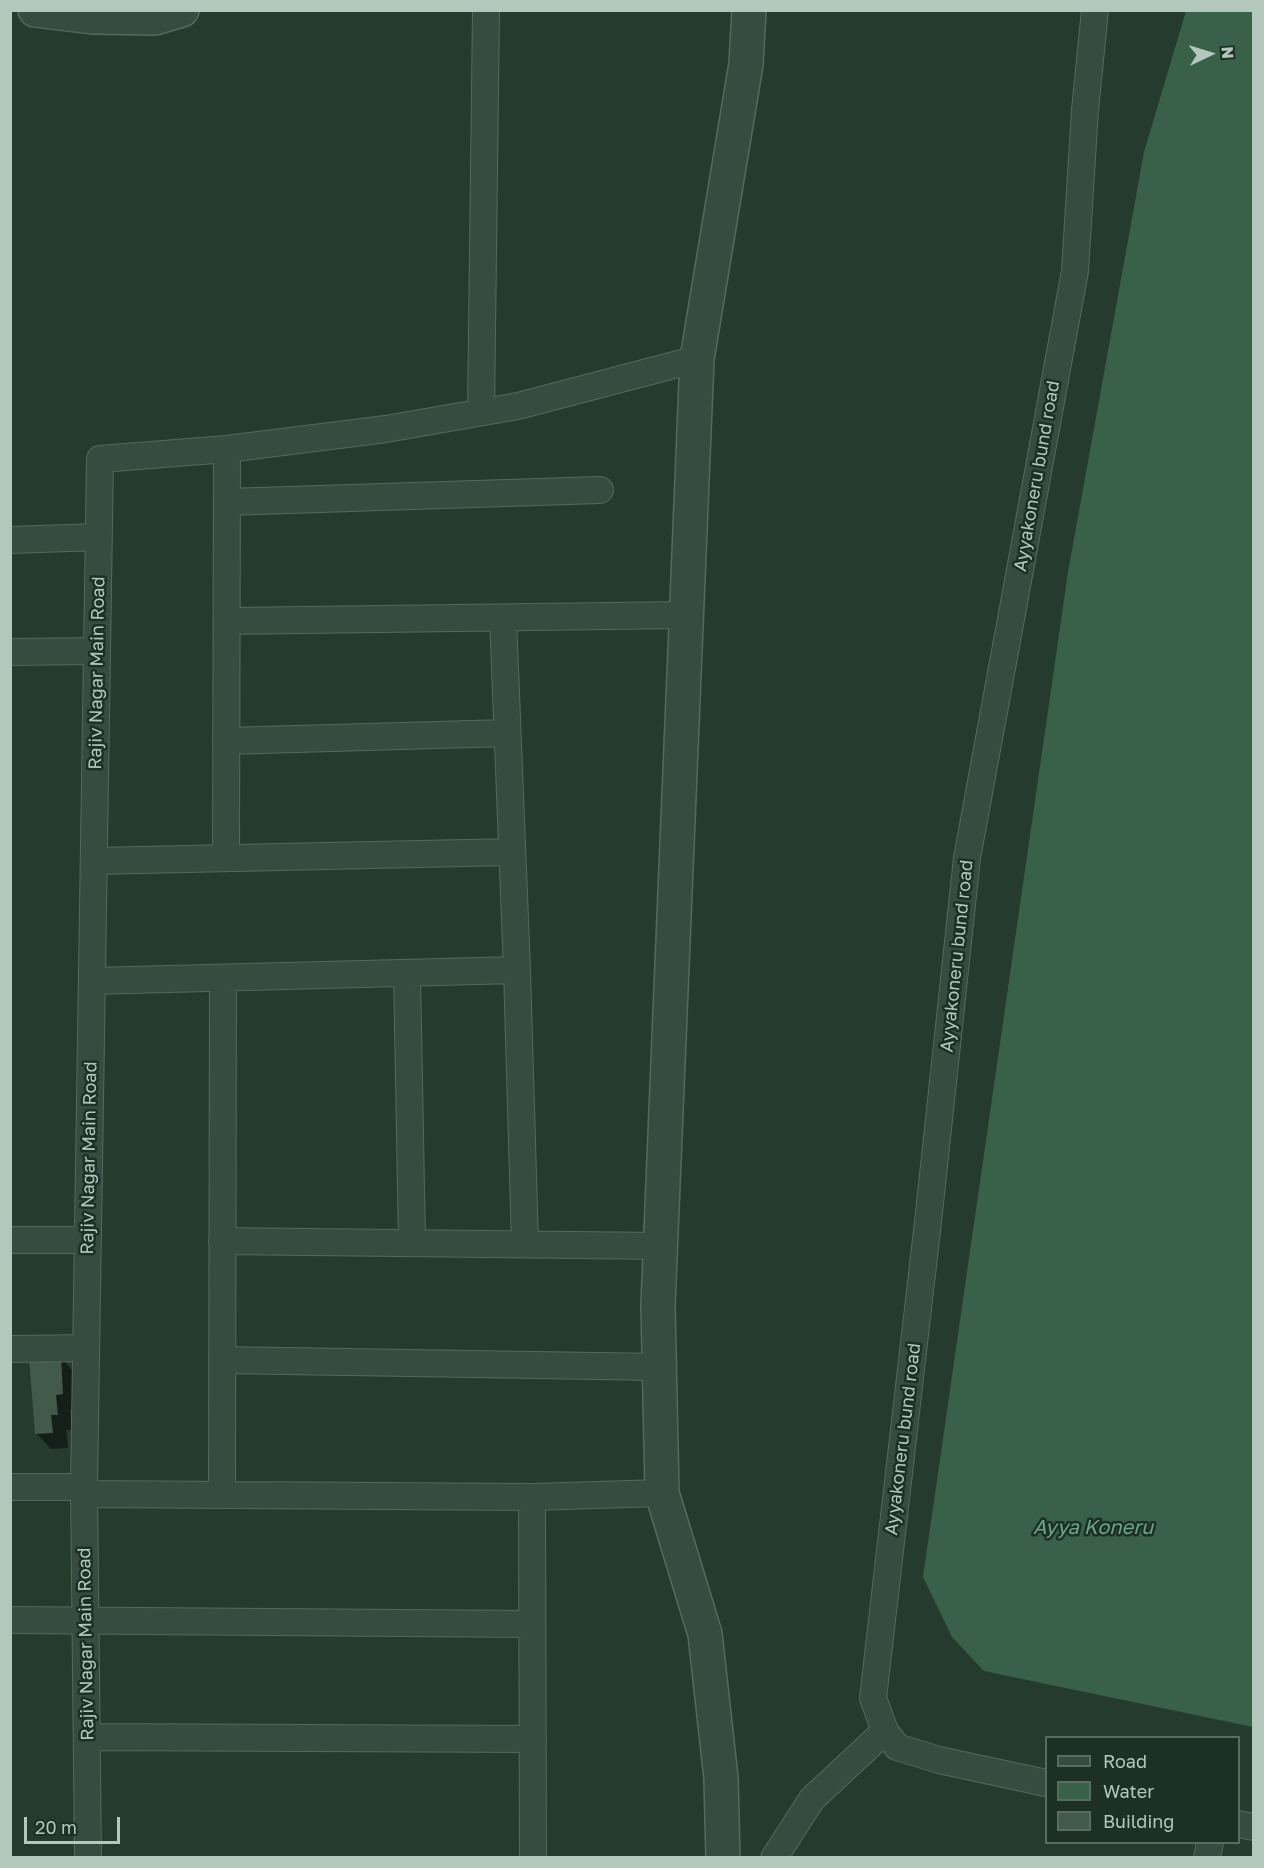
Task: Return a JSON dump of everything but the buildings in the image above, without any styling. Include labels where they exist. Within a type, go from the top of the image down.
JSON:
[{"type":"street","points":[[35,10],[93,17],[155,18],[182,10]]},
{"type":"street","points":[[481,412],[486,10]]},
{"type":"street","points":[[723,1857],[721,1778],[705,1634],[662,1493],[658,1305],[697,359],[746,64],[749,10]]},
{"type":"street","name":"Ayyakoneru bund road","points":[[1045,1783],[939,1760],[897,1747],[885,1731],[873,1698],[967,858],[1075,271],[1085,110],[1095,10]]},
{"type":"street","points":[[226,858],[227,449],[386,429],[518,406],[697,359]]},
{"type":"street","name":"Rajiv Nagar Main Road","points":[[88,1857],[84,1491],[100,459],[227,449]]},
{"type":"street","points":[[227,502],[600,490]]},
{"type":"street","points":[[10,540],[99,537]]},
{"type":"street","points":[[227,621],[686,615]]},
{"type":"street","points":[[503,618],[525,1244]]},
{"type":"street","points":[[10,652],[97,651]]},
{"type":"street","points":[[226,741],[507,733]]},
{"type":"street","points":[[94,861],[512,852]]},
{"type":"street","points":[[92,981],[517,970]]},
{"type":"street","points":[[407,973],[412,1243]]},
{"type":"street","points":[[222,1495],[223,978]]},
{"type":"street","points":[[10,1240],[88,1240]]},
{"type":"street","points":[[222,1241],[661,1246]]},
{"type":"street","points":[[10,1349],[86,1348]]},
{"type":"street","points":[[222,1360],[660,1367]]},
{"type":"street","points":[[10,1487],[222,1495],[532,1497],[662,1493]]},
{"type":"street","points":[[532,1497],[533,1857]]},
{"type":"street","points":[[10,1620],[532,1624]]},
{"type":"street","points":[[774,1857],[812,1799],[885,1731]]},
{"type":"street","points":[[87,1737],[532,1739]]},
{"type":"water","name":"Ayya Koneru","points":[[1186,11],[1254,11],[1253,1727],[984,1671],[952,1637],[923,1577],[1068,572],[1144,152]]}]
